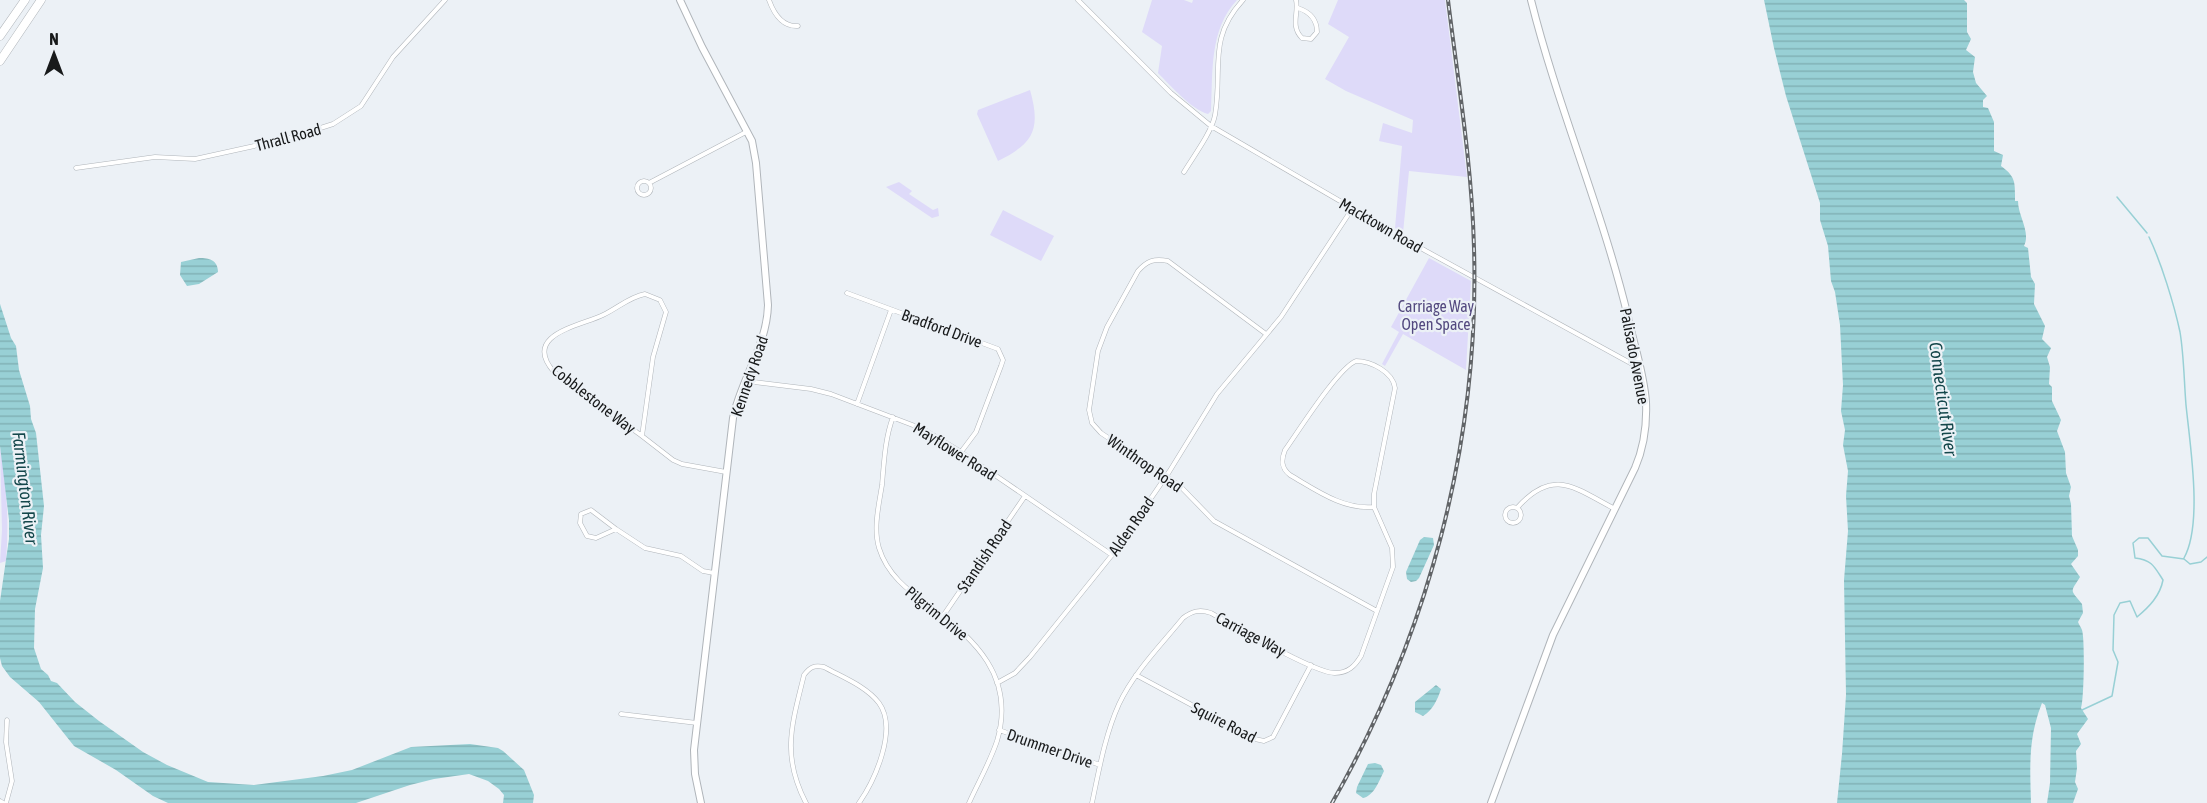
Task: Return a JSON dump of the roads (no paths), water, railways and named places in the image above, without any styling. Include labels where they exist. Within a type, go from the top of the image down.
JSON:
[{"type":"highway","points":[[0,36],[25,0]]},
{"type":"highway","points":[[0,61],[41,0]]},
{"type":"main road","name":"Kennedy Road","points":[[680,0],[752,141],[756,163],[768,305],[766,328],[736,404],[733,418],[694,750],[695,774],[701,803]]},
{"type":"main road","name":"Palisado Avenue","points":[[1491,803],[1553,635],[1635,468],[1643,443],[1646,423],[1646,397],[1619,281],[1601,219],[1546,59],[1531,0]]},
{"type":"street","name":"Thrall Road","points":[[76,168],[156,157],[195,159],[286,140],[333,124],[361,106],[393,57],[445,0]]},
{"type":"street","points":[[769,0],[781,21],[791,27],[798,26]]},
{"type":"street","name":"Macktown Road","points":[[1078,0],[1171,93],[1211,126],[1352,209],[1634,365],[1639,364]]},
{"type":"street","points":[[1184,172],[1215,116],[1222,34],[1227,21],[1243,0]]},
{"type":"street","points":[[1296,0],[1298,8],[1294,16],[1298,35],[1311,39],[1317,32],[1315,19],[1305,10],[1298,8]]},
{"type":"street","points":[[650,183],[747,131]]},
{"type":"street","name":"Alden Road","points":[[997,683],[1016,673],[1112,555],[1166,477],[1217,394],[1294,299],[1352,209]]},
{"type":"street","name":"Winthrop Road","points":[[1266,334],[1168,261],[1152,260],[1144,263],[1100,342],[1090,416],[1101,433],[1188,493],[1208,516],[1231,532],[1377,611]]},
{"type":"street","name":"Bradford Drive","points":[[847,293],[998,349],[1003,360],[1001,366],[980,422],[961,452]]},
{"type":"street","name":"Cobblestone Way","points":[[642,436],[653,357],[666,312],[660,300],[645,294],[637,295],[597,318],[560,331],[549,340],[545,353],[547,363],[554,372],[673,460],[682,464],[727,472]]},
{"type":"street","points":[[857,404],[891,310]]},
{"type":"street","name":"Carriage Way","points":[[1092,803],[1112,721],[1120,702],[1137,675],[1190,612],[1211,613],[1321,671],[1337,673],[1353,667],[1361,656],[1393,567],[1392,548],[1374,507],[1374,494],[1395,383],[1386,373],[1367,362],[1356,361],[1349,365],[1330,389],[1285,450],[1282,461],[1290,475],[1342,504],[1374,507]]},
{"type":"street","name":"Mayflower Road","points":[[745,381],[811,389],[923,429],[961,452],[1112,555]]},
{"type":"street","name":"Pilgrim Drive","points":[[893,417],[887,437],[879,503],[878,546],[887,567],[897,580],[944,616],[980,649],[997,683],[1001,712],[999,730],[991,755],[969,803]]},
{"type":"street","points":[[1517,508],[1520,516],[1517,521],[1510,522],[1506,519],[1505,514],[1508,508],[1517,508],[1537,490],[1558,485],[1574,488],[1615,509]]},
{"type":"street","name":"Standish Road","points":[[944,616],[1025,496]]},
{"type":"street","points":[[616,530],[592,539],[587,536],[580,523],[581,514],[591,510],[616,530],[645,548],[681,556],[704,571],[715,573]]},
{"type":"street","points":[[806,803],[793,771],[790,739],[804,675],[809,668],[818,666],[824,667],[864,690],[878,702],[884,712],[885,746],[871,783],[860,803]]},
{"type":"street","name":"Squire Road","points":[[1137,675],[1256,739],[1264,741],[1273,737],[1311,666]]},
{"type":"street","points":[[621,714],[697,723]]},
{"type":"street","points":[[3,802],[12,781],[6,742],[7,720]]},
{"type":"street","name":"Drummer Drive","points":[[999,730],[1100,765]]},
{"type":"water","name":"Connecticut River","points":[[1764,0],[1964,0],[1967,3],[1967,32],[1971,39],[1966,50],[1975,57],[1973,72],[1976,83],[1987,96],[1983,100],[1983,107],[1988,108],[1994,122],[1994,151],[2003,155],[2001,166],[2010,173],[2014,180],[2015,201],[2018,201],[2026,235],[2024,246],[2028,248],[2031,277],[2035,284],[2034,304],[2045,326],[2042,339],[2051,348],[2047,357],[2050,367],[2049,384],[2052,387],[2052,401],[2061,420],[2057,431],[2065,452],[2066,473],[2071,487],[2069,496],[2072,536],[2078,556],[2071,564],[2080,577],[2073,591],[2082,604],[2083,613],[2078,622],[2082,630],[2084,645],[2081,708],[2088,719],[2077,734],[2081,744],[2076,751],[2075,782],[2078,789],[2073,803],[2047,803],[2050,783],[2051,728],[2045,705],[2042,703],[2032,740],[2031,803],[1837,803],[1846,695],[1844,580],[1848,531],[1846,496],[1848,471],[1843,445],[1845,430],[1841,411],[1843,385],[1840,325],[1831,281],[1828,246],[1820,220],[1820,203],[1786,96]]},
{"type":"water","points":[[199,258],[212,260],[218,272],[199,284],[187,286],[180,275],[181,262]]},
{"type":"water","name":"Farmington River","points":[[0,304],[11,338],[16,346],[19,370],[36,433],[44,506],[41,535],[43,568],[35,609],[34,648],[41,669],[51,681],[57,683],[75,702],[99,721],[143,752],[208,782],[254,785],[323,776],[352,770],[411,747],[470,744],[498,748],[524,770],[534,795],[533,803],[503,803],[504,795],[499,789],[488,781],[469,774],[410,785],[356,803],[168,803],[74,746],[39,702],[10,677],[2,666],[0,658],[0,601],[9,539],[9,520],[0,446]]},
{"type":"water","points":[[1424,537],[1433,538],[1434,545],[1419,578],[1411,582],[1407,579],[1406,572],[1420,540]]},
{"type":"water","points":[[1436,685],[1441,689],[1432,708],[1423,716],[1415,712],[1415,702]]},
{"type":"water","points":[[1368,764],[1381,765],[1384,771],[1373,791],[1363,798],[1356,793],[1357,787]]},
{"type":"waterway","points":[[2117,197],[2147,233]]},
{"type":"waterway","points":[[2149,237],[2171,296],[2182,350],[2194,484],[2193,525],[2190,543],[2184,558]]},
{"type":"waterway","points":[[2082,710],[2112,696],[2118,662],[2113,650],[2114,615],[2120,603],[2130,601],[2137,617],[2153,601],[2162,586],[2163,580],[2152,564],[2135,558],[2133,543],[2139,538],[2148,538],[2162,556],[2184,559],[2190,564],[2201,562],[2207,557]]},
{"type":"railway","points":[[1332,803],[1366,739],[1396,673],[1421,605],[1441,535],[1457,465],[1468,393],[1474,321],[1473,217],[1448,0]]},
{"type":"park label","name":"Carriage Way Open Space","points":[[1436,315]]}]
